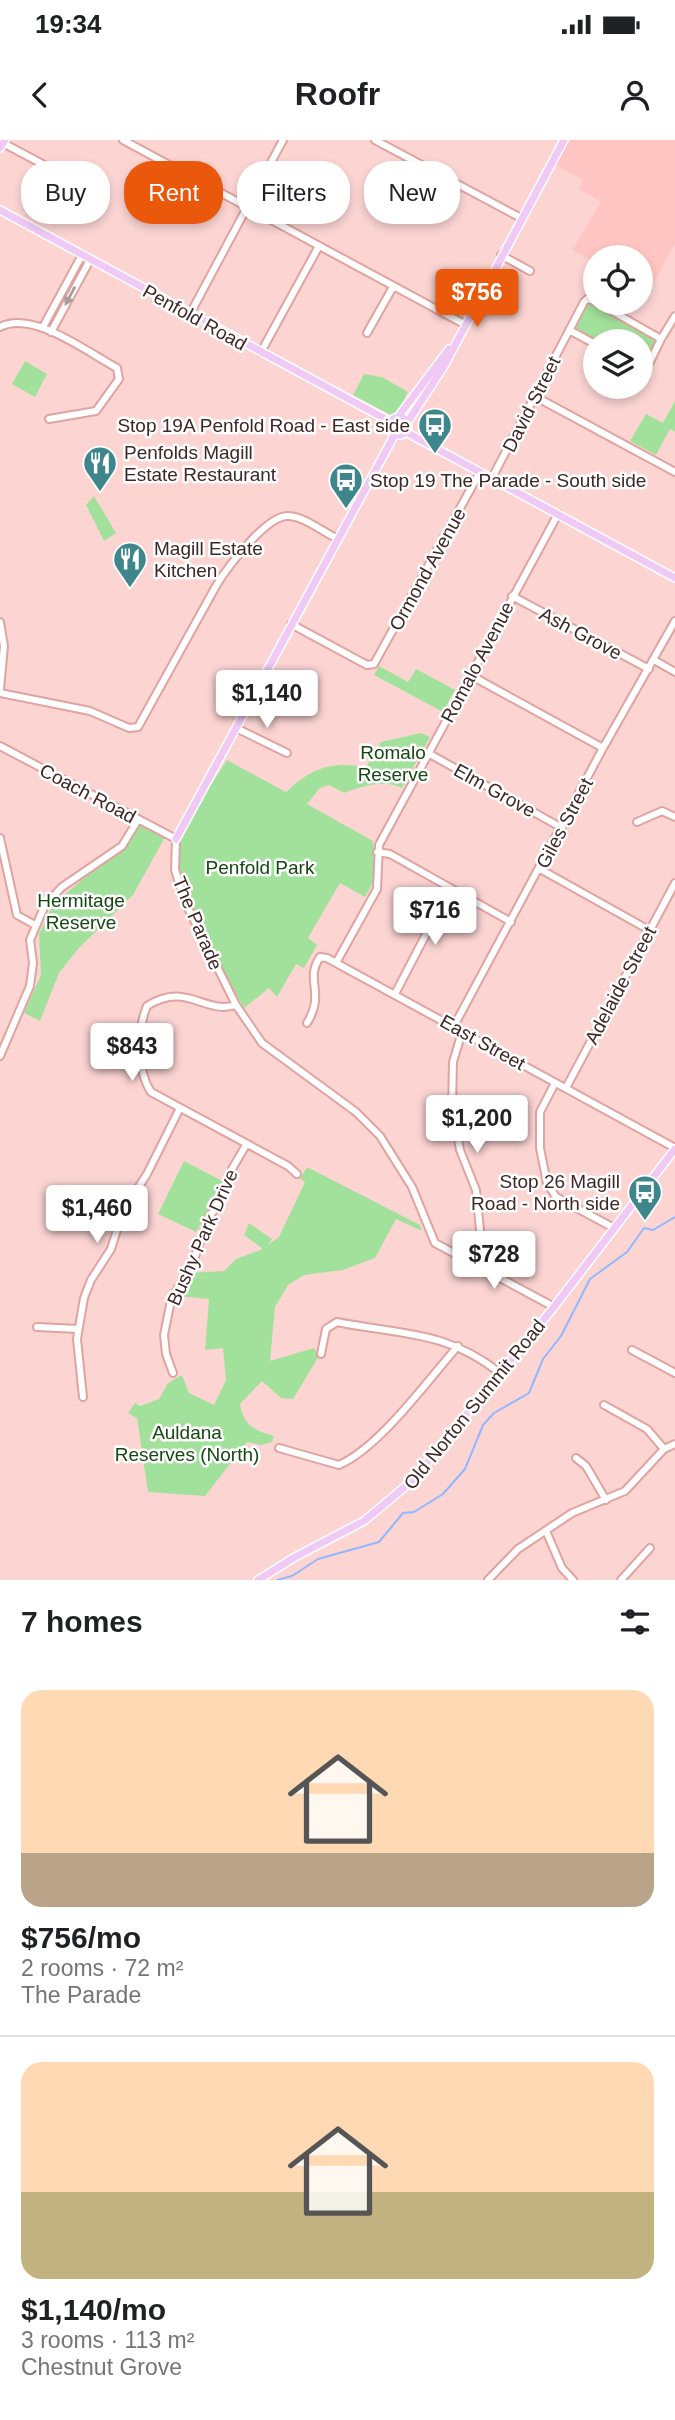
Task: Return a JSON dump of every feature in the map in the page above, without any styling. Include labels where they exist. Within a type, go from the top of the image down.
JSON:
[{"type":"main road","points":[[452,346],[398,417],[391,422],[390,428],[396,435],[407,427],[444,366],[452,346],[564,140]]},
{"type":"main road","name":"Penfold Road","points":[[0,211],[391,422]]},
{"type":"main road","points":[[398,417],[407,427],[480,472],[675,578]]},
{"type":"main road","name":"The Parade","points":[[176,839],[396,435]]},
{"type":"main road","name":"Old Norton Summit Road","points":[[258,1580],[295,1557],[364,1521],[414,1480],[554,1307],[675,1148]]},
{"type":"street","points":[[123,140],[237,202]]},
{"type":"street","points":[[272,161],[283,140]]},
{"type":"street","points":[[375,140],[521,218]]},
{"type":"street","points":[[2,144],[36,161]]},
{"type":"street","points":[[190,314],[238,224]]},
{"type":"street","points":[[278,224],[464,324]]},
{"type":"street","points":[[261,352],[319,246]]},
{"type":"street","points":[[43,327],[82,255]]},
{"type":"street","points":[[501,255],[530,271]]},
{"type":"street","points":[[51,332],[90,260]]},
{"type":"street","points":[[367,333],[393,287]]},
{"type":"street","name":"David Street","points":[[492,478],[583,304]]},
{"type":"street","points":[[618,315],[661,340]]},
{"type":"street","points":[[653,356],[675,316]]},
{"type":"street","points":[[0,327],[15,323],[43,327],[117,368],[119,379],[96,411],[49,419]]},
{"type":"street","points":[[571,331],[583,338]]},
{"type":"street","points":[[536,397],[675,472]]},
{"type":"street","name":"Ormond Avenue","points":[[291,624],[372,665],[480,472]]},
{"type":"street","name":"Romalo Avenue","points":[[336,963],[377,889],[377,852],[558,514]]},
{"type":"street","points":[[0,622],[4,646],[0,691],[90,711],[135,728],[142,722],[227,568],[257,537],[278,518],[291,516],[338,539]]},
{"type":"street","name":"Ash Grove","points":[[512,596],[649,669]]},
{"type":"street","name":"Giles Street","points":[[454,1026],[603,748],[675,621]]},
{"type":"street","points":[[654,660],[675,672]]},
{"type":"street","points":[[470,675],[603,748]]},
{"type":"street","points":[[236,728],[287,753]]},
{"type":"street","name":"Coach Road","points":[[0,746],[176,839]]},
{"type":"street","name":"Elm Grove","points":[[428,753],[562,828]]},
{"type":"street","points":[[637,822],[662,811],[675,817]]},
{"type":"street","points":[[0,1056],[30,986],[33,963],[30,940],[45,905],[62,887],[122,846],[138,820]]},
{"type":"street","points":[[0,838],[17,915],[35,925]]},
{"type":"street","name":"The Parade","points":[[176,839],[175,870],[186,904],[236,1005],[262,1043],[356,1112],[380,1136],[412,1187],[431,1238],[447,1251],[484,1270]]},
{"type":"street","points":[[377,852],[390,854],[511,922]]},
{"type":"street","points":[[540,869],[649,930]]},
{"type":"street","name":"Adelaide Street","points":[[566,1088],[675,883]]},
{"type":"street","points":[[395,994],[450,888]]},
{"type":"street","name":"East Street","points":[[307,1023],[317,1003],[313,976],[315,965],[320,957],[327,958],[675,1148]]},
{"type":"street","points":[[236,1005],[223,1006],[178,995],[160,998],[147,1006],[140,1033],[146,1084],[151,1092],[297,1174]]},
{"type":"street","points":[[462,1032],[453,1062],[452,1107],[460,1150],[476,1190],[484,1270],[554,1307]]},
{"type":"street","points":[[555,1083],[540,1112],[540,1148],[547,1183],[556,1197],[614,1228]]},
{"type":"street","points":[[83,1397],[79,1329],[91,1280],[111,1250],[123,1211],[147,1174],[180,1108]]},
{"type":"street","name":"Bushy Park Drive","points":[[173,1373],[166,1354],[164,1335],[171,1300],[192,1262],[208,1219],[223,1197],[232,1169],[247,1145]]},
{"type":"street","points":[[321,1354],[326,1329],[337,1322],[407,1332],[458,1346],[500,1373]]},
{"type":"street","points":[[37,1327],[79,1329]]},
{"type":"street","points":[[279,1448],[339,1465],[354,1459],[375,1440],[458,1346]]},
{"type":"street","points":[[632,1350],[675,1373]]},
{"type":"street","points":[[604,1405],[647,1429],[664,1449]]},
{"type":"street","points":[[490,1579],[518,1549],[572,1513],[625,1491],[664,1449],[675,1444]]},
{"type":"street","points":[[576,1458],[586,1466],[606,1500]]},
{"type":"street","points":[[545,1531],[562,1569],[573,1580]]},
{"type":"street","points":[[621,1580],[650,1548]]},
{"type":"shaded area","points":[[569,140],[675,140],[675,244],[653,284],[653,245],[583,245],[583,256],[572,250],[601,202],[579,189],[583,180],[555,164]]},
{"type":"green space","points":[[583,311],[583,315],[611,315],[637,329],[583,329],[583,335],[577,332],[576,324]]},
{"type":"green space","points":[[25,361],[47,374],[35,397],[12,384]]},
{"type":"green space","points":[[364,374],[382,377],[408,392],[397,414],[391,415],[353,395]]},
{"type":"green space","points":[[675,401],[675,432],[670,429],[656,455],[630,441],[646,414],[663,423]]},
{"type":"green space","points":[[94,496],[116,533],[104,541],[86,505]]},
{"type":"green space","points":[[379,666],[408,682],[416,669],[455,690],[443,712],[374,675]]},
{"type":"green space","name":"Penfold Park","points":[[421,733],[430,737],[402,788],[380,784],[344,793],[329,785],[320,788],[307,804],[373,841],[375,879],[365,897],[340,883],[308,938],[317,945],[304,968],[296,964],[277,997],[269,988],[244,1008],[199,926],[182,880],[179,858],[181,839],[201,799],[227,760],[286,792],[304,777],[322,768],[342,765],[366,767],[381,742]]},
{"type":"green space","name":"Hermitage Reserve","points":[[138,824],[165,837],[133,895],[78,949],[59,973],[40,1021],[24,1013],[41,975],[39,934],[53,905],[99,865],[125,847]]},
{"type":"green space","points":[[184,1161],[224,1182],[196,1232],[158,1214]]},
{"type":"green space","name":"Auldana Reserves (North)","points":[[307,1167],[420,1225],[422,1231],[396,1219],[375,1258],[343,1270],[304,1275],[288,1285],[275,1307],[270,1361],[314,1348],[319,1356],[293,1399],[281,1398],[262,1381],[240,1404],[247,1422],[274,1436],[272,1442],[261,1445],[247,1442],[205,1496],[148,1492],[137,1418],[128,1413],[135,1403],[140,1406],[159,1399],[168,1383],[182,1375],[189,1393],[214,1405],[226,1380],[223,1348],[205,1350],[209,1299],[176,1296],[189,1273],[224,1271],[236,1259],[263,1249],[244,1235],[249,1223],[272,1239],[268,1245],[279,1237],[305,1182],[300,1179]]},
{"type":"waterway","points":[[277,1580],[292,1576],[318,1559],[379,1542],[403,1513],[414,1512],[443,1494],[465,1469],[483,1425],[494,1413],[529,1393],[543,1359],[561,1336],[590,1279],[627,1252],[644,1228],[653,1230],[675,1217]]},
{"type":"place","name":"Stop 19A Penfold Road - East side","points":[[435,455]]},
{"type":"place","name":"Penfolds Magill Estate Restaurant","points":[[100,493]]},
{"type":"place","name":"Stop 19 The Parade - South side","points":[[346,510]]},
{"type":"place","name":"Magill Estate Kitchen","points":[[130,589]]},
{"type":"place","name":"Stop 26 Magill Road - North side","points":[[645,1222]]},
{"type":"park label","name":"Romalo Reserve","points":[[393,763]]}]
